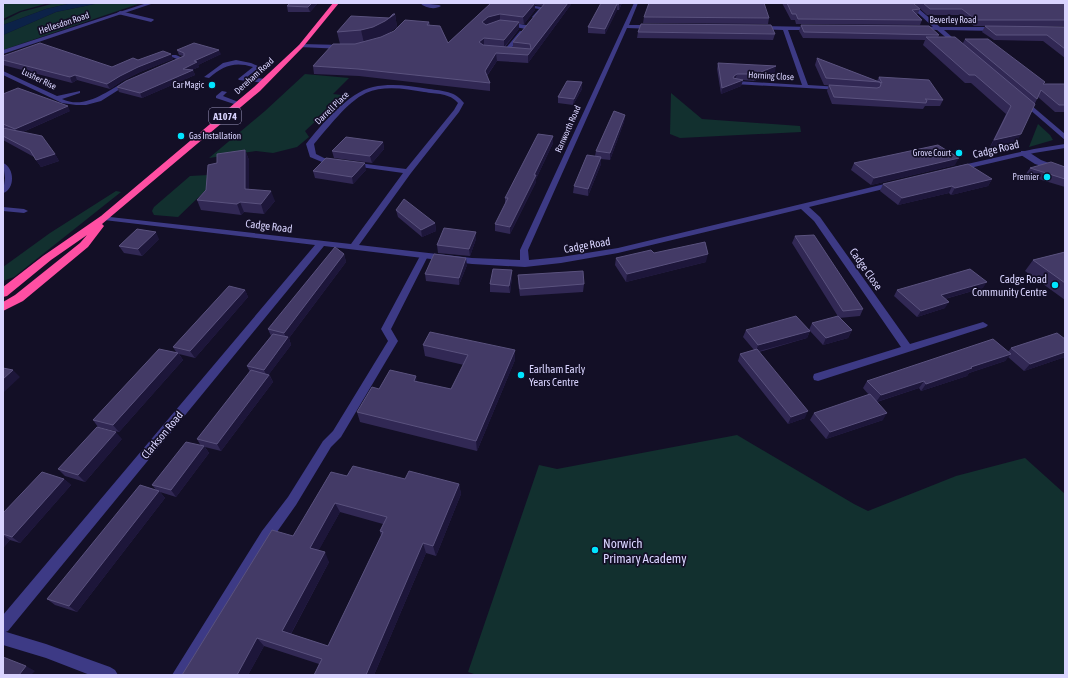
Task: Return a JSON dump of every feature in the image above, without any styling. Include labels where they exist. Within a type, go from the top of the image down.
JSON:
[{"type":"highway","name":"Dereham Road","points":[[3,293],[47,258],[104,218],[266,81],[301,46],[336,3]]},
{"type":"highway","name":"Dereham Road","points":[[3,307],[19,298],[84,245],[92,237],[104,218]]},
{"type":"street","name":"Hellesdon Road","points":[[3,52],[152,3]]},
{"type":"street","points":[[422,3],[427,6],[438,6]]},
{"type":"street","name":"Ranworth Road","points":[[525,264],[524,250],[636,3]]},
{"type":"street","points":[[909,3],[962,49]]},
{"type":"street","points":[[518,4],[544,5]]},
{"type":"street","points":[[506,51],[544,5]]},
{"type":"street","points":[[120,13],[151,20]]},
{"type":"street","points":[[499,24],[526,27]]},
{"type":"street","points":[[625,26],[658,27]]},
{"type":"street","points":[[756,28],[816,28]]},
{"type":"street","name":"Horning Close","points":[[785,28],[806,87]]},
{"type":"street","name":"Beverley Road","points":[[911,28],[1004,29]]},
{"type":"street","points":[[301,46],[348,48]]},
{"type":"street","points":[[491,50],[513,52]]},
{"type":"street","points":[[174,56],[189,61]]},
{"type":"street","points":[[169,64],[182,59]]},
{"type":"street","points":[[206,77],[223,64],[232,61],[257,67],[241,79],[266,81]]},
{"type":"street","name":"Lusher Rise","points":[[3,72],[64,102],[86,104],[99,101],[137,77]]},
{"type":"street","name":"Lusher Rise","points":[[3,78],[12,76]]},
{"type":"street","name":"Horning Close","points":[[736,83],[844,89]]},
{"type":"street","name":"Darrell Place","points":[[353,247],[408,171],[457,111],[461,103],[458,98],[450,94],[395,87],[372,90],[353,100],[310,144],[313,156],[322,160],[408,171]]},
{"type":"street","name":"Lusher Rise","points":[[58,98],[76,92]]},
{"type":"street","points":[[224,92],[218,97],[239,104]]},
{"type":"street","points":[[1015,95],[1065,138]]},
{"type":"street","name":"Cadge Road","points":[[951,171],[1024,153],[1065,146]]},
{"type":"street","points":[[1024,153],[1038,162],[1065,171]]},
{"type":"street","points":[[3,165],[10,175],[9,181],[3,191]]},
{"type":"street","name":"Cadge Road","points":[[104,218],[424,256],[500,264],[525,264],[558,261],[621,250],[900,183]]},
{"type":"street","name":"Cadge Close","points":[[803,206],[817,219],[908,349]]},
{"type":"street","points":[[3,209],[24,211]]},
{"type":"street","name":"Clarkson Road","points":[[3,626],[321,244]]},
{"type":"street","points":[[180,675],[267,535],[292,501],[327,444],[337,434],[394,341],[386,329],[424,256]]},
{"type":"street","points":[[818,377],[983,325]]},
{"type":"street","points":[[3,638],[46,651],[110,675]]},
{"type":"green space","points":[[3,3],[49,3],[20,11],[3,19]]},
{"type":"green space","points":[[55,3],[72,3],[46,9],[3,25],[3,21],[21,12]]},
{"type":"green space","points":[[99,3],[141,3],[3,50],[3,35],[56,12]]},
{"type":"green space","points":[[305,74],[349,78],[333,94],[350,96],[342,105],[332,106],[305,131],[309,137],[297,147],[273,153],[256,151],[209,158],[265,111]]},
{"type":"green space","points":[[671,93],[702,119],[800,126],[801,132],[680,138],[670,134]]},
{"type":"green space","points":[[1038,124],[1050,135],[1053,140],[1029,147]]},
{"type":"green space","points":[[208,175],[207,189],[178,217],[154,215],[152,211],[154,207],[190,176]]},
{"type":"green space","points":[[116,191],[121,192],[14,277],[3,281],[3,267],[50,233]]},
{"type":"green space","points":[[737,435],[868,511],[956,476],[1025,458],[1065,494],[1064,675],[477,675],[468,672],[539,465],[557,469]]},
{"type":"water","points":[[72,3],[99,3],[56,12],[3,35],[3,25],[46,9]]},
{"type":"building","points":[[290,3],[312,3],[308,7],[287,6]]},
{"type":"building","points":[[491,3],[535,3],[523,17],[500,14],[488,17],[482,22],[486,25],[500,20],[519,22],[504,40],[484,38],[479,42],[483,45],[531,49],[530,44],[513,42],[545,3],[568,3],[528,55],[496,53],[485,71],[490,83],[358,69],[313,66],[333,44],[355,44],[381,37],[394,31],[405,20],[429,22],[427,25],[440,26],[448,43]]},
{"type":"building","points":[[601,3],[620,3],[617,4],[605,29],[588,27]]},
{"type":"building","points":[[649,3],[764,3],[769,18],[644,17]]},
{"type":"building","points":[[787,3],[913,3],[920,9],[912,10],[922,20],[798,19],[796,14],[792,14]]},
{"type":"building","points":[[923,3],[1065,3],[1065,20],[976,20],[962,9],[930,9]]},
{"type":"building","points":[[395,14],[385,21],[373,27],[361,30],[337,32],[351,16],[389,18]]},
{"type":"building","points":[[641,24],[771,25],[775,34],[638,32]]},
{"type":"building","points":[[801,25],[929,26],[939,35],[804,32]]},
{"type":"building","points":[[985,26],[1065,27],[1065,49],[1047,35],[996,35]]},
{"type":"building","points":[[926,37],[955,37],[1035,104],[1021,134],[994,140],[1011,106],[975,75],[969,75]]},
{"type":"building","points":[[965,39],[988,39],[1045,82],[1043,84],[1065,84],[1065,105],[1059,105],[1041,90],[1037,99]]},
{"type":"building","points":[[40,43],[112,67],[133,58],[138,60],[163,51],[171,54],[138,67],[107,84],[75,75],[70,77],[3,60],[3,56]]},
{"type":"building","points":[[194,43],[219,50],[194,61],[197,62],[183,69],[193,70],[140,93],[117,87],[126,81],[184,56],[184,53],[177,50]]},
{"type":"building","points":[[817,58],[879,82],[826,78]]},
{"type":"building","points":[[718,63],[776,66],[756,74],[737,74],[733,78],[743,80],[722,88]]},
{"type":"building","points":[[879,77],[929,80],[943,100],[925,99],[927,100],[926,103],[834,97],[829,85],[877,88],[880,87],[880,82],[882,83]]},
{"type":"building","points":[[567,81],[582,82],[574,99],[558,97]]},
{"type":"building","points":[[18,88],[68,106],[15,129],[3,124],[3,94]]},
{"type":"building","points":[[614,111],[625,115],[610,153],[596,151]]},
{"type":"building","points":[[3,128],[42,136],[55,154],[36,160],[30,150],[3,136]]},
{"type":"building","points":[[538,134],[553,136],[534,175],[536,175],[510,227],[495,224],[508,198],[505,198]]},
{"type":"building","points":[[346,137],[383,142],[370,156],[332,151]]},
{"type":"building","points":[[938,145],[959,158],[874,178],[854,163]]},
{"type":"building","points":[[245,150],[245,189],[271,191],[261,204],[240,202],[237,204],[197,200],[206,190],[208,165],[217,163],[217,154]]},
{"type":"building","points":[[587,155],[601,157],[588,189],[574,186]]},
{"type":"building","points":[[326,158],[365,163],[352,177],[313,171]]},
{"type":"building","points":[[1051,162],[1065,167],[1065,179],[1030,168]]},
{"type":"building","points":[[968,164],[992,179],[955,188],[952,186],[902,198],[883,184]]},
{"type":"building","points":[[404,199],[435,223],[421,230],[396,210]]},
{"type":"building","points":[[444,228],[476,232],[469,249],[437,245]]},
{"type":"building","points":[[137,229],[156,232],[138,249],[119,246]]},
{"type":"building","points":[[814,235],[863,309],[843,311],[795,236]]},
{"type":"building","points":[[705,242],[708,254],[627,274],[616,258],[651,250],[654,253]]},
{"type":"building","points":[[335,247],[344,254],[284,333],[268,329]]},
{"type":"building","points":[[1065,252],[1065,283],[1033,260]]},
{"type":"building","points":[[434,254],[466,258],[459,278],[425,274]]},
{"type":"building","points":[[493,269],[512,270],[509,286],[490,284]]},
{"type":"building","points":[[970,269],[987,282],[941,295],[949,302],[921,311],[897,290]]},
{"type":"building","points":[[583,271],[584,284],[520,289],[518,275]]},
{"type":"building","points":[[229,286],[245,290],[190,351],[173,347]]},
{"type":"building","points":[[796,316],[810,331],[758,345],[746,330]]},
{"type":"building","points":[[838,316],[852,330],[826,338],[812,323]]},
{"type":"building","points":[[430,332],[515,350],[476,441],[357,412],[372,387],[379,389],[390,370],[416,376],[414,381],[451,389],[468,355],[423,345]]},
{"type":"building","points":[[1057,333],[1065,339],[1065,352],[1030,364],[1011,348]]},
{"type":"building","points":[[273,334],[288,337],[264,370],[247,366]]},
{"type":"building","points":[[993,339],[1011,354],[926,384],[924,381],[881,395],[867,381]]},
{"type":"building","points":[[159,349],[178,353],[113,425],[93,420]]},
{"type":"building","points":[[757,349],[808,411],[791,417],[740,354]]},
{"type":"building","points":[[3,368],[13,370],[3,379]]},
{"type":"building","points":[[251,370],[269,375],[217,444],[197,439]]},
{"type":"building","points":[[870,394],[887,413],[830,432],[814,413]]},
{"type":"building","points":[[97,427],[116,432],[78,475],[58,469]]},
{"type":"building","points":[[186,442],[204,446],[171,490],[152,485]]},
{"type":"building","points":[[353,466],[405,479],[409,471],[459,484],[433,546],[423,543],[366,675],[314,675],[322,659],[257,638],[237,675],[182,675],[272,530],[293,536],[331,472],[347,476]],"holes":[[[335,503],[387,517],[380,531],[383,532],[328,646],[282,631],[325,552],[310,548]]]},
{"type":"building","points":[[42,472],[64,479],[12,537],[3,534],[3,513]]},
{"type":"building","points":[[140,485],[159,491],[69,606],[47,599]]},
{"type":"building","points":[[3,657],[26,666],[19,675],[3,675]]},
{"type":"place","name":"Car Magic","points":[[212,85]]},
{"type":"place","name":"Gas Installation","points":[[181,136]]},
{"type":"place","name":"Grove Court","points":[[959,153]]},
{"type":"place","name":"Premier","points":[[1047,177]]},
{"type":"place","name":"Cadge Road Community Centre","points":[[1055,285]]},
{"type":"place","name":"Earlham Early Years Centre","points":[[521,375]]},
{"type":"place","name":"Norwich Primary Academy","points":[[595,550]]}]
